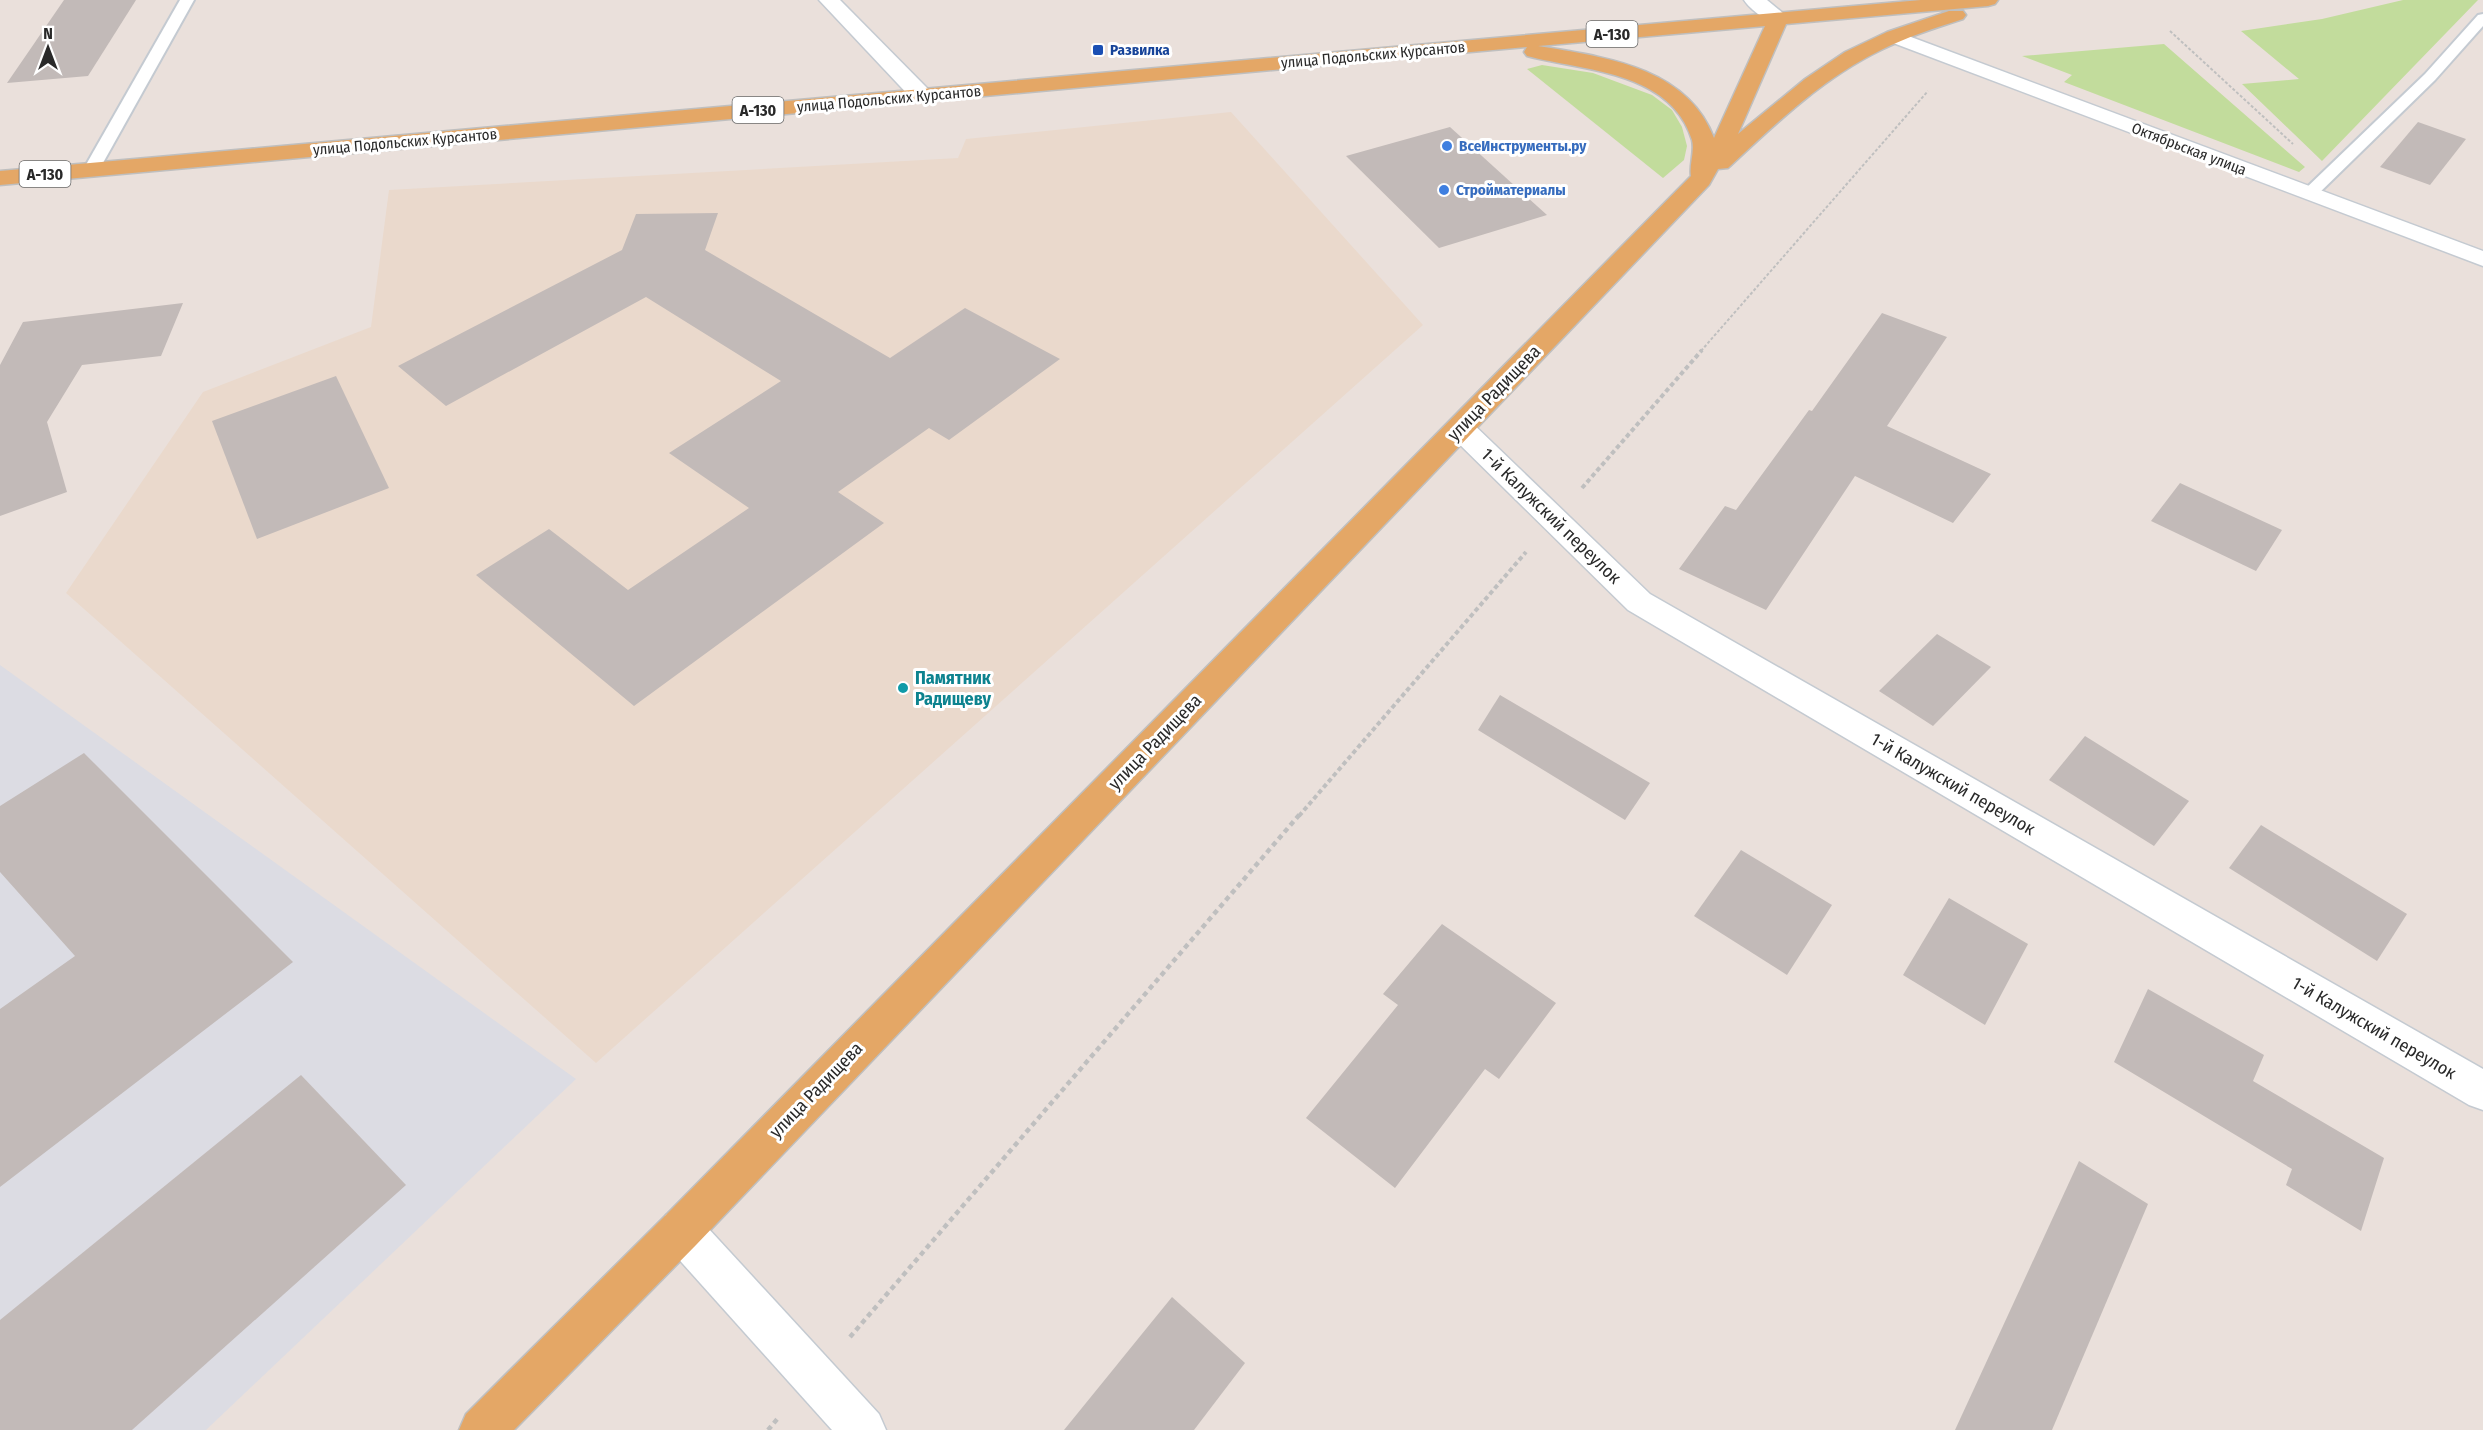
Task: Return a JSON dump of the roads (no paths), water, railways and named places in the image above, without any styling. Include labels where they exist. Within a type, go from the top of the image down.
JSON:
[{"type":"main road","name":"А-130","points":[[1779,18],[1988,0]]},
{"type":"main road","points":[[1701,180],[1769,118],[1828,73],[1866,49],[2002,0]]},
{"type":"main road","name":"улица Подольских Курсантов","points":[[0,178],[1779,18]]},
{"type":"main road","name":"улица Радищева","points":[[482,1430],[681,1230],[1701,180],[1730,129],[1779,18]]},
{"type":"main road","points":[[1444,49],[1493,49],[1557,56],[1610,67],[1660,86],[1682,101],[1693,113],[1704,133],[1706,160],[1701,180]]},
{"type":"street","points":[[829,0],[922,96]]},
{"type":"street","points":[[1754,0],[1779,18]]},
{"type":"street","name":"Октябрьская улица","points":[[1895,37],[2483,260]]},
{"type":"street","name":"1-й Калужский переулок","points":[[1461,428],[1639,602],[2483,1091]]},
{"type":"street","points":[[681,1230],[863,1430]]},
{"type":"lane","points":[[91,170],[187,0]]},
{"type":"lane","points":[[2309,194],[2430,77],[2483,18]]},
{"type":"place","name":"Развилка","points":[[1098,50]]},
{"type":"place","name":"ВсеИнструменты.ру","points":[[1447,146]]},
{"type":"place","name":"Стройматериалы","points":[[1444,190]]},
{"type":"place","name":"Памятник Радищеву","points":[[903,688]]}]
